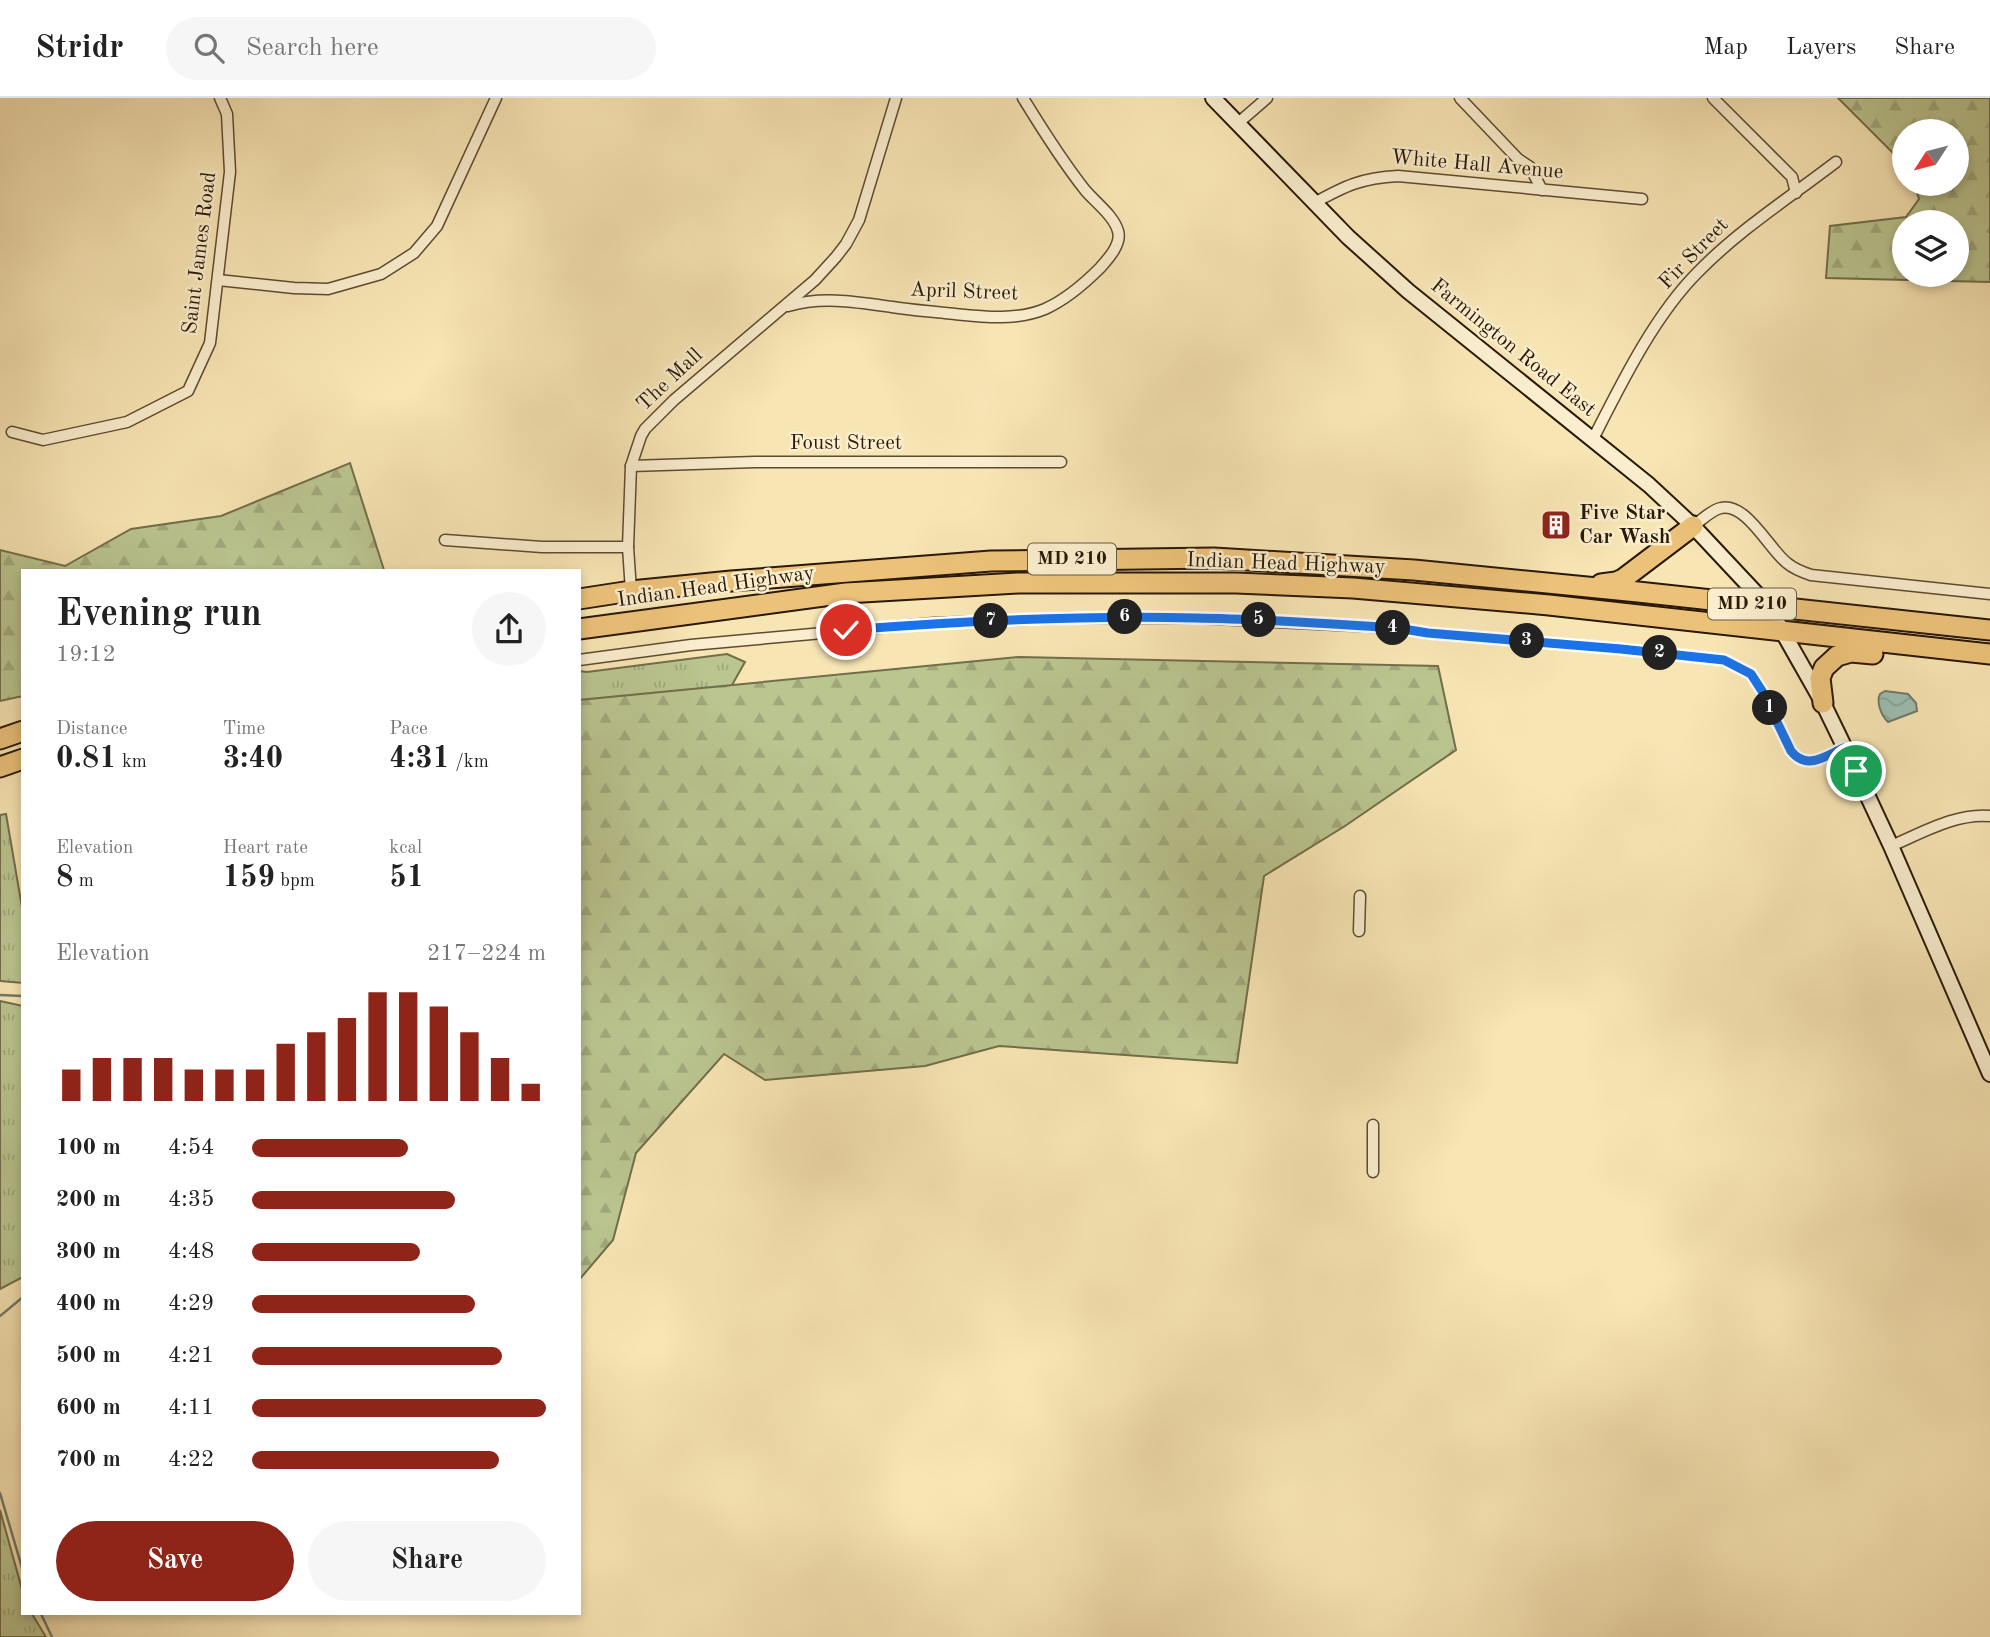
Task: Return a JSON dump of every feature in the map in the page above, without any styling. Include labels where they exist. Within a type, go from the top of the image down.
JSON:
[{"type":"highway","points":[[1546,583],[1616,582],[1693,526]]},
{"type":"highway","name":"Indian Head Highway","points":[[581,599],[731,581],[991,561],[1202,558],[1401,569],[1990,630]]},
{"type":"highway","name":"Indian Head Highway","points":[[581,629],[846,593],[1018,583],[1236,583],[1366,589],[1549,605],[1990,653]]},
{"type":"highway","points":[[1822,703],[1820,678],[1824,668],[1837,656],[1851,652],[1990,663]]},
{"type":"highway","points":[[0,739],[21,732]]},
{"type":"highway","points":[[0,767],[21,760]]},
{"type":"main road","name":"Farmington Road East","points":[[1213,98],[1314,203],[1408,291],[1649,485],[1693,526],[1768,606],[1822,703],[1891,846],[1990,1074]]},
{"type":"street","name":"Saint James Road","points":[[12,432],[43,440],[127,422],[188,391],[210,343],[230,172],[227,114],[220,98]]},
{"type":"street","points":[[218,281],[328,289],[381,274],[414,253],[437,226],[496,98]]},
{"type":"street","name":"The Mall","points":[[631,591],[628,547],[631,466],[641,436],[657,417],[826,269],[846,244],[859,220],[896,98]]},
{"type":"street","name":"April Street","points":[[780,309],[819,300],[1006,316],[1044,309],[1064,298],[1091,276],[1107,259],[1119,240],[1119,234],[1113,222],[1073,173],[1023,98]]},
{"type":"street","points":[[1237,124],[1267,98]]},
{"type":"street","points":[[1460,98],[1518,159],[1530,167],[1542,190]]},
{"type":"street","points":[[1713,98],[1792,177],[1796,192]]},
{"type":"street","name":"Fir Street","points":[[1593,439],[1634,359],[1683,289],[1743,230],[1836,162]]},
{"type":"street","name":"White Hall Avenue","points":[[1314,203],[1350,184],[1386,176],[1642,199]]},
{"type":"street","name":"Foust Street","points":[[631,466],[755,462],[1061,462]]},
{"type":"street","points":[[1693,526],[1715,510],[1733,509],[1747,518],[1784,561],[1800,572],[1990,594]]},
{"type":"street","points":[[445,540],[542,547],[628,547]]},
{"type":"street","points":[[581,660],[691,645],[934,623],[1195,618],[1397,628],[1724,660],[1751,674],[1797,760],[1815,761],[1844,748]]},
{"type":"street","points":[[1891,846],[1945,822],[1976,814],[1990,816]]},
{"type":"street","points":[[1359,931],[1360,896]]},
{"type":"street","points":[[1373,1125],[1373,1172]]},
{"type":"green space","points":[[1838,98],[1990,98],[1990,282],[1969,281],[1969,210],[1911,210],[1919,199],[1918,196],[1969,196],[1969,119],[1892,119],[1892,152]]},
{"type":"green space","points":[[1892,219],[1892,280],[1826,278],[1830,226]]},
{"type":"green space","points":[[350,463],[384,569],[21,569],[21,696],[0,701],[0,550],[65,566],[131,529],[221,516]]},
{"type":"green space","points":[[727,654],[745,662],[581,953],[581,671]]},
{"type":"green space","points":[[1019,657],[1438,666],[1456,750],[1345,826],[1264,876],[1237,1063],[999,1046],[925,1066],[765,1080],[724,1054],[636,1153],[613,1240],[581,1278],[581,700]]},
{"type":"green space","points":[[6,814],[21,901],[21,983],[0,981],[0,815]]},
{"type":"green space","points":[[0,1001],[21,1006],[21,1278],[0,1289]]},
{"type":"green space","points":[[0,1510],[21,1586],[21,1615],[33,1615],[46,1637],[0,1637]]},
{"type":"water","points":[[1885,691],[1908,694],[1916,703],[1917,711],[1888,722],[1879,705],[1880,694]]},
{"type":"waterway","points":[[0,995],[21,996]]},
{"type":"waterway","points":[[0,1316],[21,1299]]},
{"type":"waterway","points":[[0,1493],[21,1564]]},
{"type":"waterway","points":[[41,1615],[52,1637]]},
{"type":"place","name":"Five Star Car Wash","points":[[1556,525]]},
{"type":"route","points":[[846,630],[1014,620],[1195,618],[1397,628],[1724,660],[1751,674],[1797,760],[1815,761],[1844,748],[1856,771]]}]
